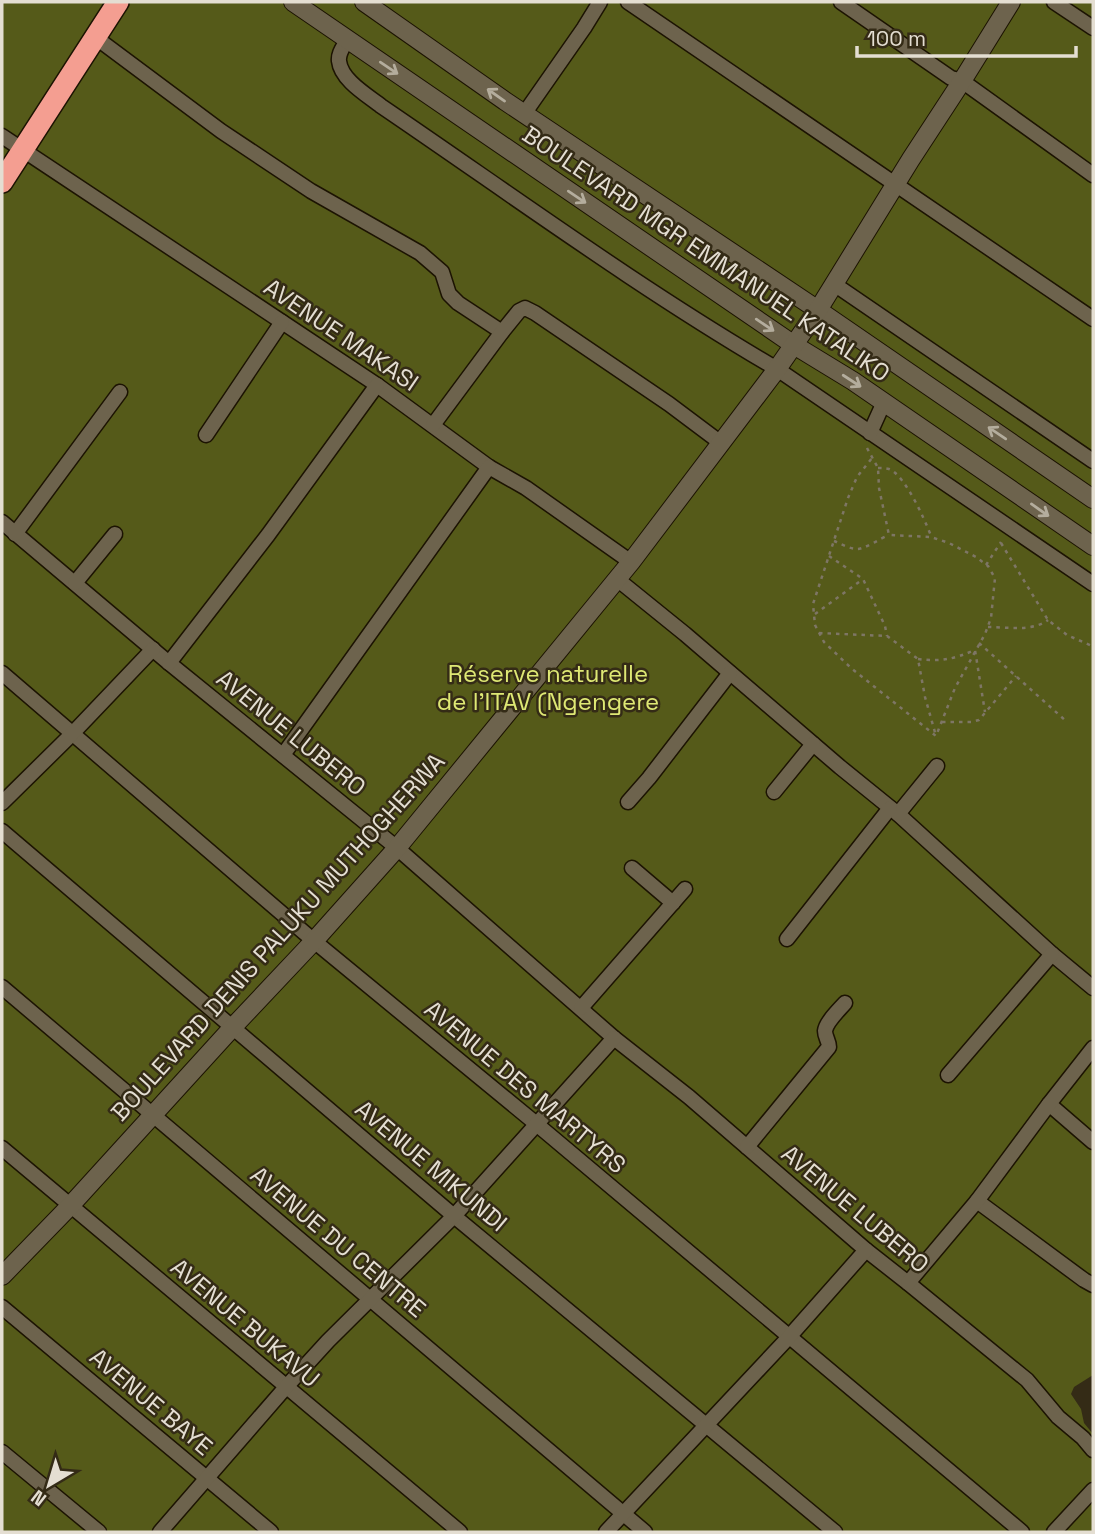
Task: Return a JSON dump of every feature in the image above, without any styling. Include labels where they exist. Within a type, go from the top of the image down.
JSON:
[{"type":"highway","points":[[2,182],[118,2]]},
{"type":"street","name":"BOULEVARD MGR EMMANUEL KATALIKO","points":[[293,2],[1093,546]]},
{"type":"street","name":"BOULEVARD MGR EMMANUEL KATALIKO","points":[[364,2],[524,114],[818,310],[1093,499]]},
{"type":"street","points":[[524,114],[600,2]]},
{"type":"street","points":[[628,2],[1093,319]]},
{"type":"street","points":[[841,2],[951,78],[962,81],[1093,175]]},
{"type":"street","name":"BOULEVARD DENIS PALUKU MUTHOGHERWA","points":[[2,1276],[71,1206],[397,848],[631,562],[777,369],[818,310],[1011,2]]},
{"type":"street","points":[[1054,2],[1093,27]]},
{"type":"street","points":[[95,37],[221,131],[311,191],[420,253],[442,272],[449,295],[502,332]]},
{"type":"street","points":[[347,40],[340,51],[339,61],[351,83],[371,98],[609,264],[777,369],[1093,584]]},
{"type":"street","name":"AVENUE MAKASI","points":[[2,136],[377,385],[489,467],[535,494],[631,562]]},
{"type":"street","points":[[834,284],[1093,461]]},
{"type":"street","points":[[433,425],[502,332],[519,311],[525,308],[670,404],[721,443]]},
{"type":"street","points":[[206,435],[282,322]]},
{"type":"street","points":[[169,663],[377,385]]},
{"type":"street","points":[[15,534],[120,392]]},
{"type":"street","points":[[870,433],[884,402]]},
{"type":"street","points":[[283,755],[489,467]]},
{"type":"street","name":"AVENUE LUBERO","points":[[2,522],[169,663],[397,848],[614,1038],[689,1097],[866,1250],[1027,1380],[1058,1417],[1093,1450]]},
{"type":"street","points":[[75,583],[115,534]]},
{"type":"street","points":[[617,579],[894,811],[1093,988]]},
{"type":"street","points":[[2,803],[153,649]]},
{"type":"street","name":"AVENUE DES MARTYRS","points":[[2,673],[314,942],[537,1125],[1022,1532]]},
{"type":"street","points":[[628,802],[730,673]]},
{"type":"street","points":[[774,792],[813,744]]},
{"type":"street","points":[[787,939],[894,811],[937,766]]},
{"type":"street","name":"AVENUE MIKUNDI","points":[[2,831],[454,1216],[835,1532]]},
{"type":"street","points":[[632,868],[673,903]]},
{"type":"street","points":[[581,1008],[685,890]]},
{"type":"street","points":[[948,1075],[1052,954]]},
{"type":"street","name":"AVENUE DU CENTRE","points":[[2,987],[645,1532]]},
{"type":"street","points":[[747,1147],[829,1047],[825,1028],[845,1003]]},
{"type":"street","points":[[160,1532],[328,1341],[454,1216],[614,1038]]},
{"type":"street","points":[[908,1283],[977,1201],[1093,1048]]},
{"type":"street","points":[[1049,1104],[1093,1142]]},
{"type":"street","name":"AVENUE BUKAVU","points":[[2,1148],[460,1532]]},
{"type":"street","points":[[977,1201],[1093,1285]]},
{"type":"street","points":[[606,1532],[789,1337],[866,1250]]},
{"type":"street","name":"AVENUE BAYE","points":[[2,1307],[271,1532]]},
{"type":"street","points":[[2,1452],[99,1532]]},
{"type":"street","points":[[1054,1532],[1093,1490]]},
{"type":"path","points":[[870,433],[867,450],[878,468],[879,488],[889,535]]},
{"type":"path","points":[[872,458],[857,477],[834,541],[813,604],[815,625],[824,642],[851,668],[936,736]]},
{"type":"path","points":[[878,468],[887,468],[901,478],[923,515],[931,537]]},
{"type":"path","points":[[986,565],[1011,527]]},
{"type":"path","points":[[834,541],[856,549],[889,535],[931,537],[976,557],[995,578],[992,618],[955,688],[936,736]]},
{"type":"path","points":[[1001,543],[1048,620],[1067,635],[1092,646]]},
{"type":"path","points":[[829,556],[863,579],[887,636]]},
{"type":"path","points":[[814,615],[863,579]]},
{"type":"path","points":[[988,627],[1040,626],[1048,620]]},
{"type":"path","points":[[819,633],[887,636],[918,659],[956,659],[975,650]]},
{"type":"path","points":[[979,643],[1066,721]]},
{"type":"path","points":[[975,650],[985,712]]},
{"type":"path","points":[[918,659],[936,736]]},
{"type":"path","points":[[942,722],[979,720],[1016,676]]},
{"type":"green space","name":"Réserve naturelle de l'ITAV (Ngengere","points":[[2,2],[1093,2],[1093,1375],[1074,1387],[1071,1394],[1081,1409],[1084,1423],[1093,1434],[1093,1532],[2,1532]]}]
